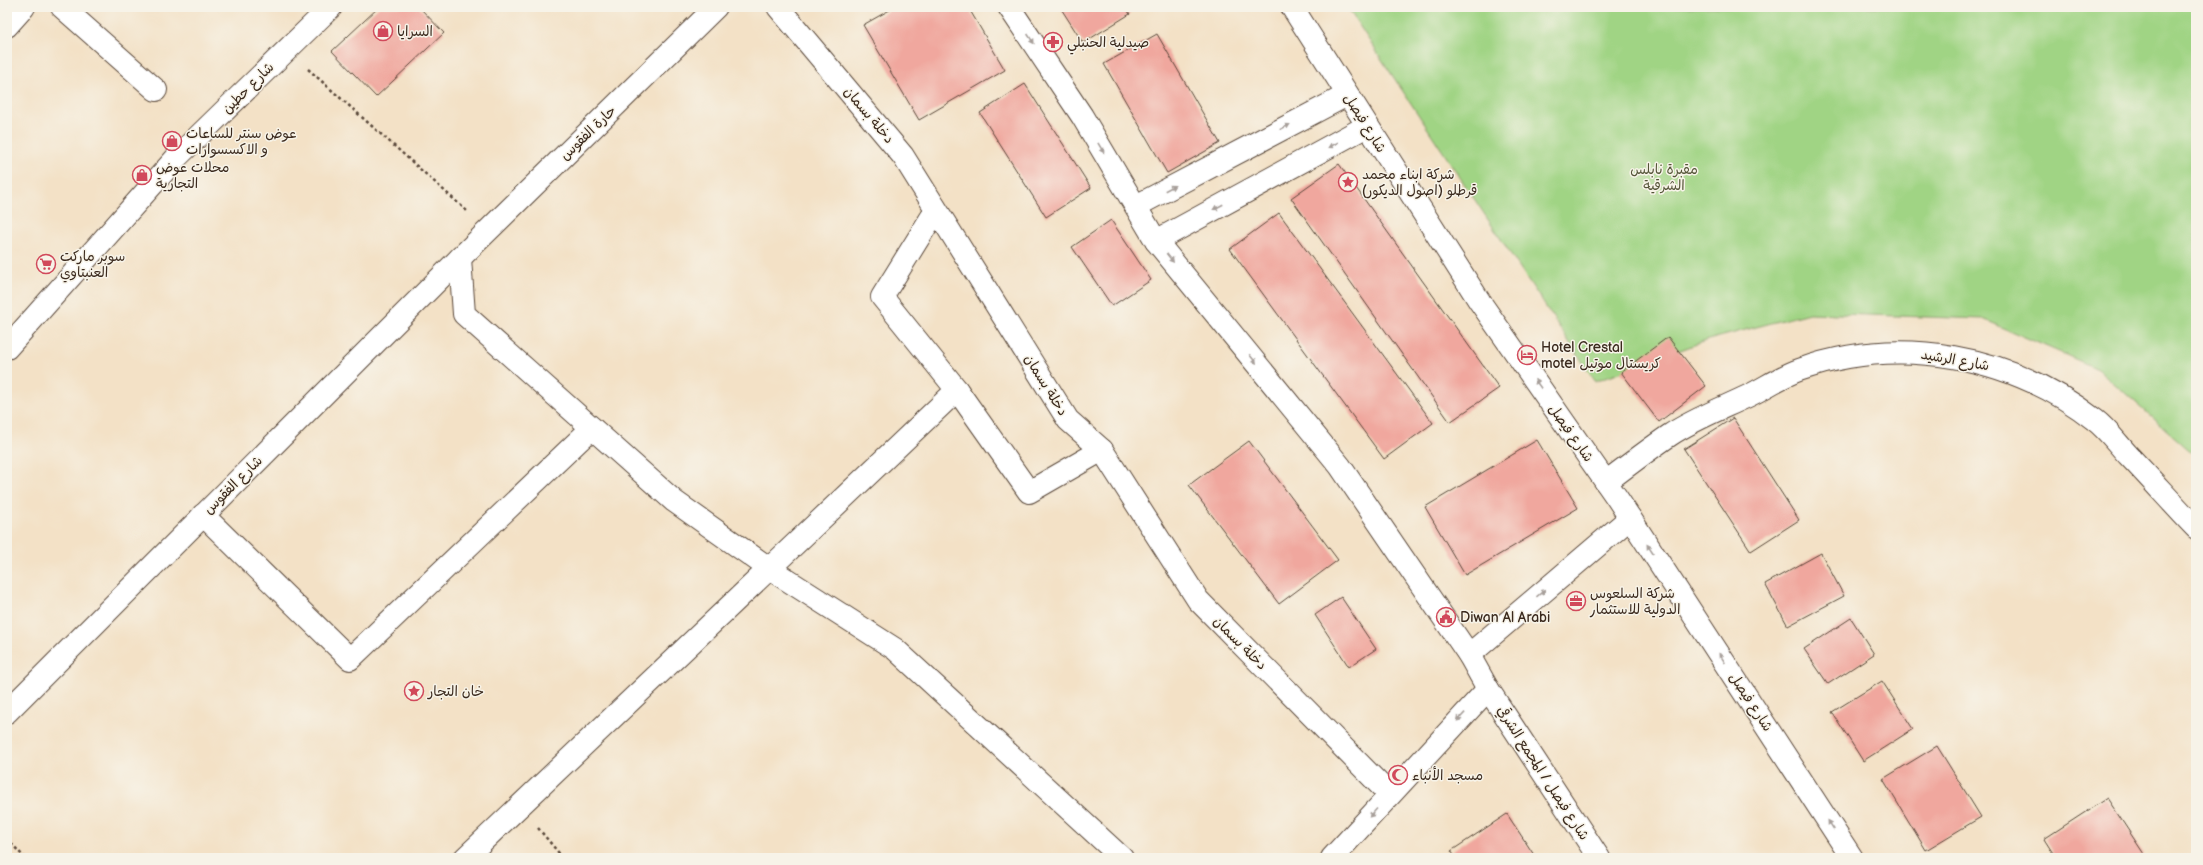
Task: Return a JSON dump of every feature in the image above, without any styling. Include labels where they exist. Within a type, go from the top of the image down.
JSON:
[{"type":"street","points":[[7,26],[24,7]]},
{"type":"street","points":[[62,7],[156,90]]},
{"type":"street","name":"شارع حطين","points":[[7,348],[177,158],[331,7]]},
{"type":"street","name":"حارة الفقوس","points":[[460,258],[716,7]]},
{"type":"street","name":"دخلة بسمان","points":[[778,7],[903,156],[1068,420],[1102,450],[1198,600],[1389,794]]},
{"type":"street","name":"شارع فيصل / المجمع الشرقي","points":[[1009,7],[1082,116],[1156,240],[1340,466],[1469,655],[1488,689],[1599,858]]},
{"type":"street","name":"شارع فيصل","points":[[1292,7],[1480,302],[1606,482],[1852,858]]},
{"type":"street","points":[[1136,206],[1347,95]]},
{"type":"street","points":[[1156,240],[1367,126]]},
{"type":"street","points":[[936,210],[882,297],[957,390],[1029,492],[1102,450]]},
{"type":"street","points":[[460,258],[464,314],[674,500],[770,569],[895,649],[1122,858]]},
{"type":"street","name":"شارع الفقوس","points":[[7,712],[460,258]]},
{"type":"street","name":"شارع الرشيد","points":[[1606,482],[1671,435],[1798,370],[1832,360],[1866,354],[1901,352],[1936,354],[1971,360],[2004,370],[2037,383],[2067,400],[2096,421],[2196,528]]},
{"type":"street","points":[[465,858],[957,390]]},
{"type":"street","points":[[203,516],[350,659],[592,428]]},
{"type":"street","points":[[1469,655],[1630,518]]},
{"type":"street","points":[[1332,858],[1389,794],[1488,689]]},
{"type":"path","points":[[287,50],[489,230]]},
{"type":"path","points":[[520,806],[563,858]]},
{"type":"path","points":[[7,839],[25,858]]},
{"type":"green space","name":"مقبرة نابلس الشرقية","points":[[1347,7],[2196,7],[2196,456],[2098,369],[1983,319],[1809,313],[1708,340],[1595,381]]},
{"type":"building","points":[[379,7],[419,7],[444,33],[376,97],[332,51]]},
{"type":"building","points":[[895,7],[968,7],[1005,70],[919,120],[863,25]]},
{"type":"building","points":[[1060,7],[1125,7],[1130,14],[1083,43]]},
{"type":"building","points":[[1157,34],[1220,143],[1167,173],[1104,64]]},
{"type":"building","points":[[1025,84],[1091,188],[1046,217],[980,113]]},
{"type":"building","points":[[1339,164],[1499,388],[1450,422],[1291,198]]},
{"type":"building","points":[[1279,213],[1433,423],[1384,459],[1230,249]]},
{"type":"building","points":[[1111,220],[1151,280],[1112,306],[1072,247]]},
{"type":"building","points":[[1668,337],[1706,386],[1659,422],[1621,372]]},
{"type":"building","points":[[1733,418],[1799,520],[1751,551],[1684,449]]},
{"type":"building","points":[[1537,440],[1578,508],[1465,575],[1425,507]]},
{"type":"building","points":[[1249,441],[1338,560],[1279,604],[1189,485]]},
{"type":"building","points":[[1821,553],[1844,596],[1788,626],[1765,584]]},
{"type":"building","points":[[1341,597],[1376,649],[1349,667],[1315,615]]},
{"type":"building","points":[[1851,618],[1874,654],[1828,684],[1804,649]]},
{"type":"building","points":[[1882,681],[1913,729],[1863,761],[1832,712]]},
{"type":"building","points":[[1937,746],[1981,817],[1926,850],[1883,779]]},
{"type":"building","points":[[2107,798],[2144,854],[2138,858],[2056,858],[2044,839]]},
{"type":"building","points":[[1507,814],[1536,858],[1456,858],[1451,851]]},
{"type":"place","name":"السرايا","points":[[383,31]]},
{"type":"place","name":"صيدلية الحنبلي","points":[[1053,42]]},
{"type":"place","name":"عوض سنتر للساعات و الاكسسوارات","points":[[172,141]]},
{"type":"place","name":"محلات عوض التجارية","points":[[142,175]]},
{"type":"place","name":"شركة ابناء محمد قرطلو (اصول الديكور)","points":[[1348,182]]},
{"type":"place","name":"سوبر ماركت العنبتاوي","points":[[46,264]]},
{"type":"place","name":"Hotel Crestal motel كريستال موتيل","points":[[1527,355]]},
{"type":"place","name":"شركة السلعوس الدولية للاستثمار","points":[[1576,601]]},
{"type":"place","name":"Diwan Al Arabi","points":[[1446,617]]},
{"type":"place","name":"خان التجار","points":[[414,691]]},
{"type":"place","name":"مسجد الأنباء","points":[[1398,775]]}]
